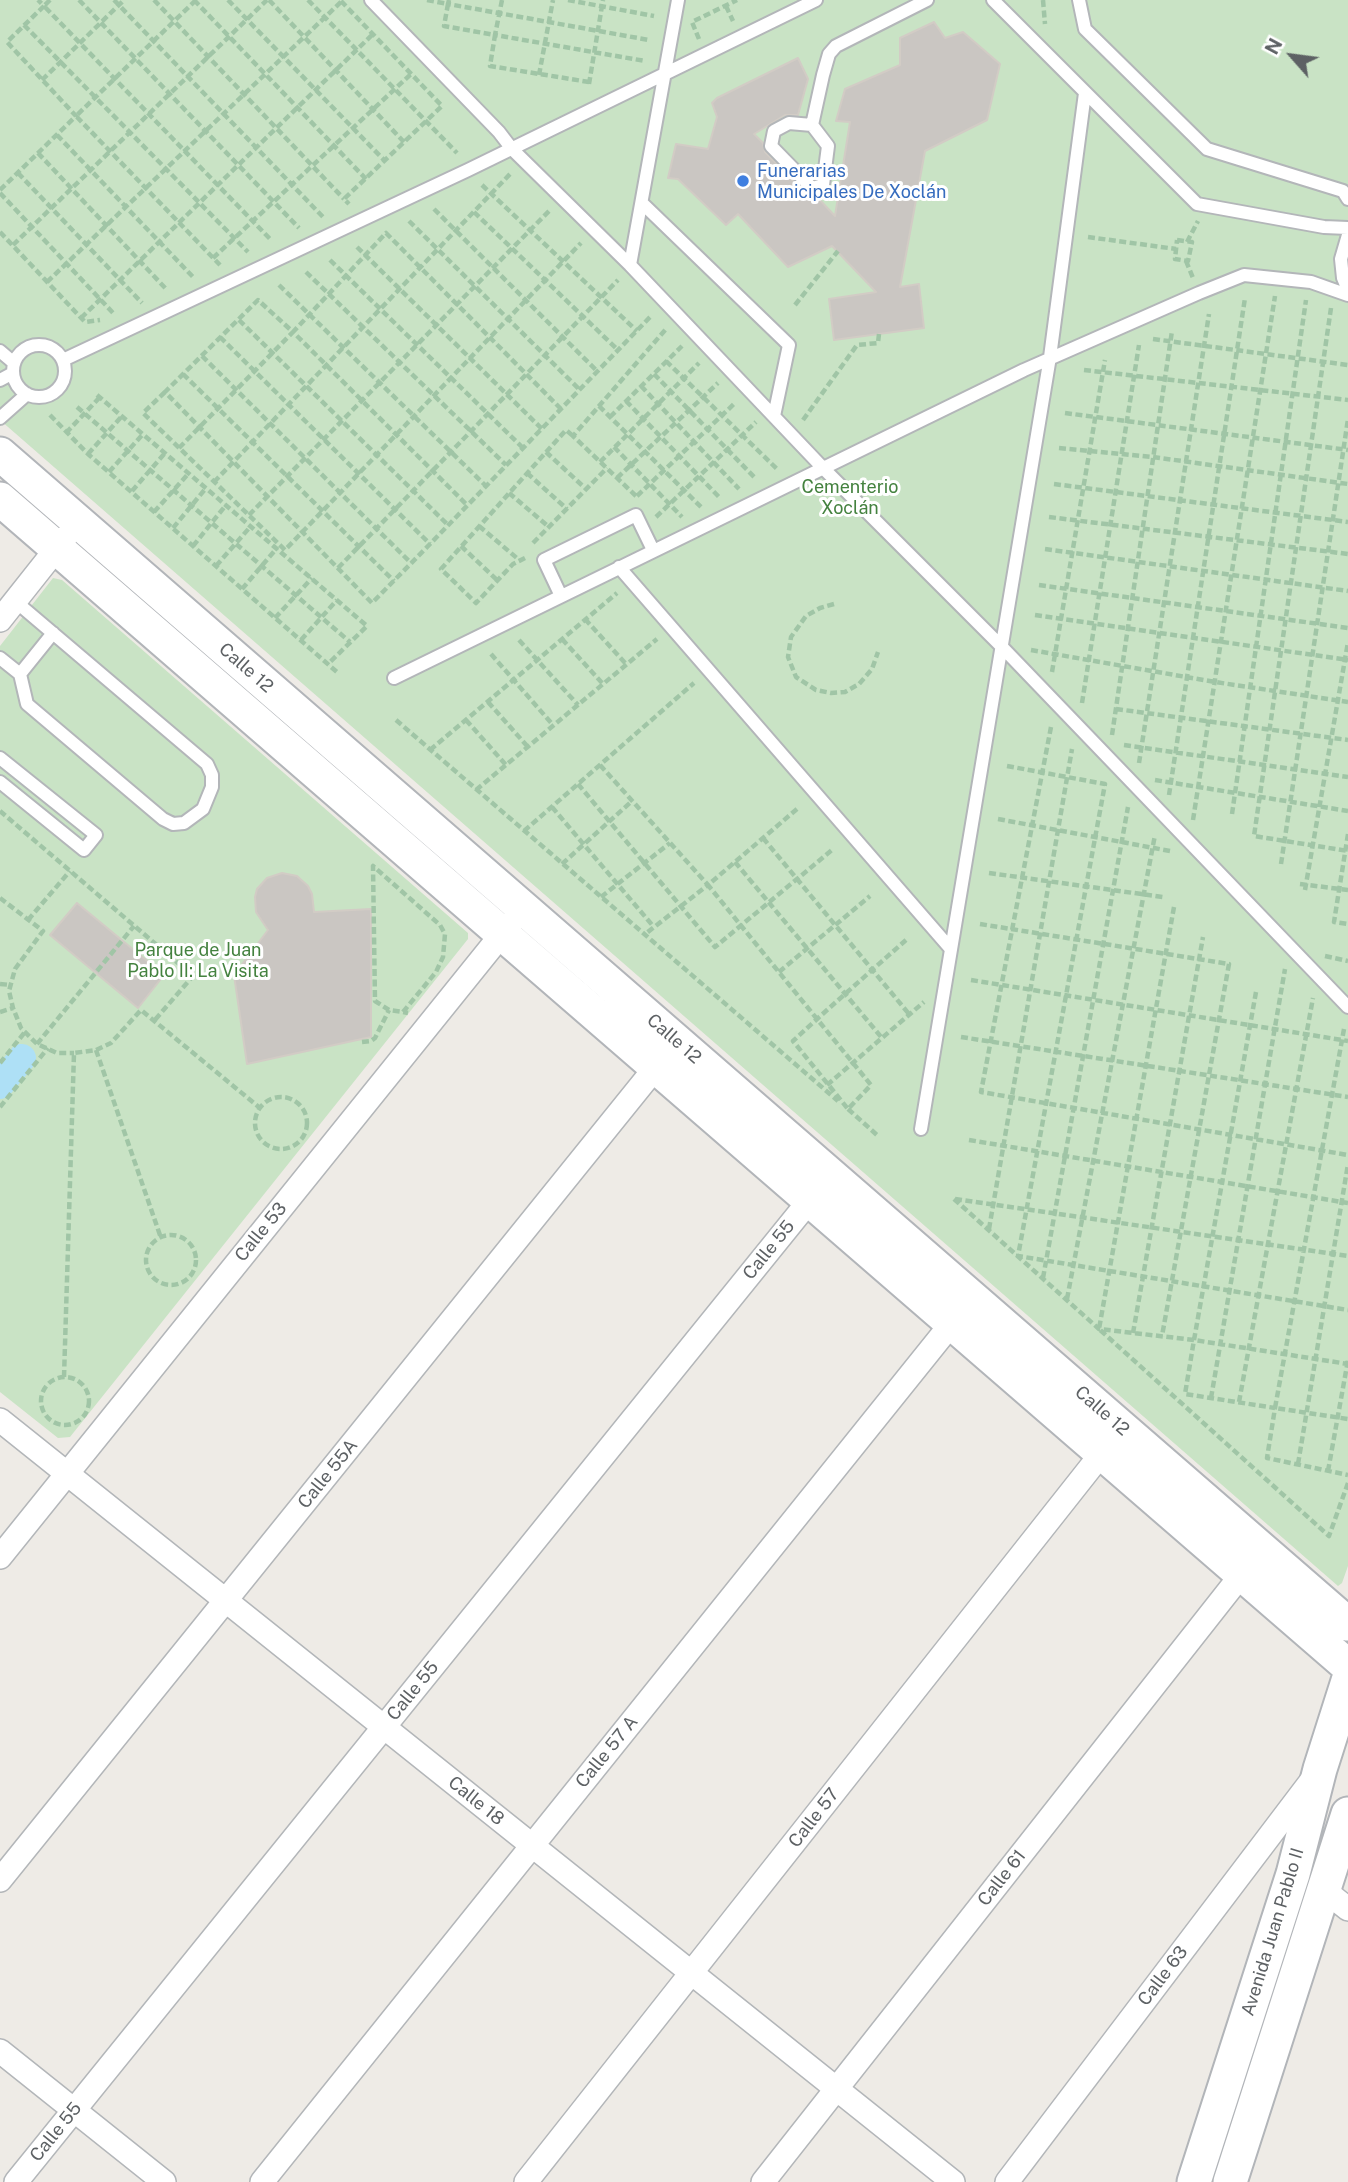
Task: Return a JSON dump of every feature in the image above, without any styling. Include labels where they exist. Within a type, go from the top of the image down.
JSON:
[{"type":"street","name":"Calle 12","points":[[0,454],[1348,1624]]},
{"type":"street","name":"Calle 12","points":[[0,499],[1348,1666]]},
{"type":"street","points":[[0,620],[78,522]]},
{"type":"street","name":"Calle 53","points":[[0,1557],[523,908]]},
{"type":"street","name":"Calle 55A","points":[[0,1880],[656,1067]]},
{"type":"street","name":"Calle 55","points":[[16,2182],[810,1200]]},
{"type":"street","points":[[858,1242],[877,1215]]},
{"type":"street","name":"Calle 57 A","points":[[262,2182],[952,1323]]},
{"type":"street","name":"Calle 18","points":[[0,1420],[953,2182]]},
{"type":"street","name":"Calle 57","points":[[526,2182],[1102,1453]]},
{"type":"street","name":"Calle 61","points":[[763,2182],[1242,1574]]},
{"type":"street","name":"Avenida Juan Pablo II","points":[[1194,2182],[1293,1874],[1320,1769],[1348,1681]]},
{"type":"street","name":"Calle 63","points":[[1007,2182],[1320,1769]]},
{"type":"street","name":"Avenida Juan Pablo II","points":[[1230,2182],[1336,1900],[1348,1814]]},
{"type":"street","points":[[0,2051],[164,2182]]},
{"type":"lane","points":[[371,0],[499,132],[512,149],[630,265],[822,467],[1002,647],[1348,1007]]},
{"type":"lane","points":[[630,265],[678,0]]},
{"type":"lane","points":[[63,360],[512,149],[816,0]]},
{"type":"lane","points":[[812,125],[789,123],[774,131],[771,146],[812,188],[823,185],[828,146],[812,125],[829,54],[836,46],[927,0]]},
{"type":"lane","points":[[993,0],[1040,44],[1085,93],[1197,204],[1324,227],[1348,228]]},
{"type":"lane","points":[[1079,0],[1084,29],[1207,149],[1343,191],[1348,199]]},
{"type":"lane","points":[[921,1129],[1050,357],[1085,93]]},
{"type":"lane","points":[[643,204],[789,345],[774,416]]},
{"type":"lane","points":[[1348,235],[1341,259],[1348,292]]},
{"type":"lane","points":[[394,678],[1050,357],[1244,275],[1311,282],[1348,292]]},
{"type":"lane","points":[[0,351],[13,368],[15,382],[27,394],[43,397],[57,390],[65,376],[63,360],[58,352],[42,344],[24,349],[13,368],[0,380]]},
{"type":"lane","points":[[0,418],[27,394]]},
{"type":"lane","points":[[561,596],[544,560],[636,515],[653,550]]},
{"type":"lane","points":[[619,567],[950,948]]},
{"type":"lane","points":[[0,658],[20,674],[27,704],[163,819],[173,824],[184,823],[203,809],[212,787],[212,775],[207,764],[15,601]]},
{"type":"lane","points":[[20,674],[53,633]]},
{"type":"lane","points":[[0,758],[96,835],[84,850],[0,782]]},
{"type":"path","points":[[38,0],[272,241]]},
{"type":"path","points":[[50,0],[7,42],[220,265]]},
{"type":"path","points":[[79,0],[299,228]]},
{"type":"path","points":[[114,0],[323,217]]},
{"type":"path","points":[[42,80],[124,0]]},
{"type":"path","points":[[154,0],[349,204]]},
{"type":"path","points":[[116,315],[0,192],[195,0],[366,179]]},
{"type":"path","points":[[228,0],[385,161]]},
{"type":"path","points":[[13,245],[268,0],[404,142]]},
{"type":"path","points":[[308,0],[457,153]]},
{"type":"path","points":[[47,282],[341,0],[442,106],[344,199]]},
{"type":"path","points":[[427,0],[649,40]]},
{"type":"path","points":[[502,0],[489,66],[589,82]]},
{"type":"path","points":[[538,75],[553,0]]},
{"type":"path","points":[[568,0],[602,3],[654,16]]},
{"type":"path","points":[[701,43],[692,22],[737,0]]},
{"type":"path","points":[[1042,0],[1046,32]]},
{"type":"path","points":[[449,2],[444,26],[645,61]]},
{"type":"path","points":[[600,83],[588,88],[602,3]]},
{"type":"path","points":[[726,6],[735,26]]},
{"type":"path","points":[[645,61],[655,8]]},
{"type":"path","points":[[24,25],[248,252]]},
{"type":"path","points":[[80,318],[373,34]]},
{"type":"path","points":[[634,67],[645,61]]},
{"type":"path","points":[[213,258],[411,74]]},
{"type":"path","points":[[57,135],[194,278]]},
{"type":"path","points":[[38,153],[167,291]]},
{"type":"path","points":[[214,482],[513,171]]},
{"type":"path","points":[[18,173],[142,303]]},
{"type":"path","points":[[482,186],[637,331]]},
{"type":"path","points":[[434,209],[597,372]]},
{"type":"path","points":[[248,515],[550,210]]},
{"type":"path","points":[[474,212],[618,350]]},
{"type":"path","points":[[1187,242],[1199,218]]},
{"type":"path","points":[[409,221],[580,390]]},
{"type":"path","points":[[0,232],[80,318],[85,322],[107,320]]},
{"type":"path","points":[[178,448],[386,233],[561,409]]},
{"type":"path","points":[[1088,237],[1176,249]]},
{"type":"path","points":[[1177,240],[1192,242],[1186,261],[1175,259],[1177,240]]},
{"type":"path","points":[[467,505],[397,435],[293,332],[258,300],[143,413],[285,550],[397,435],[414,416],[435,396],[451,378],[471,359],[582,243]]},
{"type":"path","points":[[357,247],[542,429]]},
{"type":"path","points":[[795,305],[838,251]]},
{"type":"path","points":[[330,260],[523,448]]},
{"type":"path","points":[[1186,261],[1194,279]]},
{"type":"path","points":[[306,272],[506,465]]},
{"type":"path","points":[[338,568],[618,280]]},
{"type":"path","points":[[279,285],[486,486]]},
{"type":"path","points":[[1193,821],[1275,296]]},
{"type":"path","points":[[1169,796],[1245,298]]},
{"type":"path","points":[[1232,814],[1306,300]]},
{"type":"path","points":[[1331,307],[1254,836],[1347,851]]},
{"type":"path","points":[[1139,764],[1209,314]]},
{"type":"path","points":[[165,392],[372,603],[653,315]]},
{"type":"path","points":[[239,320],[448,525]]},
{"type":"path","points":[[573,436],[666,328]]},
{"type":"path","points":[[1112,736],[1172,331]]},
{"type":"path","points":[[802,421],[857,345],[878,343],[879,334]]},
{"type":"path","points":[[220,337],[430,544]]},
{"type":"path","points":[[1153,339],[1348,365]]},
{"type":"path","points":[[610,417],[682,345]]},
{"type":"path","points":[[1082,704],[1139,345]]},
{"type":"path","points":[[202,356],[411,563]]},
{"type":"path","points":[[1052,673],[1105,360]]},
{"type":"path","points":[[666,362],[777,469]]},
{"type":"path","points":[[600,462],[699,363]]},
{"type":"path","points":[[1084,370],[1348,400]]},
{"type":"path","points":[[183,374],[394,581]]},
{"type":"path","points":[[654,374],[757,479]]},
{"type":"path","points":[[617,478],[719,383]]},
{"type":"path","points":[[641,386],[739,489]]},
{"type":"path","points":[[66,433],[99,396],[367,626],[328,664]]},
{"type":"path","points":[[626,401],[720,498]]},
{"type":"path","points":[[637,496],[737,401]]},
{"type":"path","points":[[599,406],[702,508]]},
{"type":"path","points":[[77,407],[350,642]]},
{"type":"path","points":[[1065,413],[1346,450]]},
{"type":"path","points":[[50,415],[88,454],[338,673]]},
{"type":"path","points":[[88,454],[122,416]]},
{"type":"path","points":[[1281,864],[1338,483],[1346,450],[1348,419]]},
{"type":"path","points":[[652,520],[757,421]]},
{"type":"path","points":[[607,468],[476,603],[441,569],[566,430],[645,503]]},
{"type":"path","points":[[109,472],[143,434]]},
{"type":"path","points":[[614,447],[683,518]]},
{"type":"path","points":[[1059,448],[1153,457],[1348,484]]},
{"type":"path","points":[[546,452],[586,489]]},
{"type":"path","points":[[132,491],[165,453]]},
{"type":"path","points":[[154,512],[189,473]]},
{"type":"path","points":[[527,473],[566,509]]},
{"type":"path","points":[[1054,484],[1348,522]]},
{"type":"path","points":[[173,528],[206,488]]},
{"type":"path","points":[[509,493],[549,527]]},
{"type":"path","points":[[193,546],[226,505]]},
{"type":"path","points":[[1049,517],[1348,554]]},
{"type":"path","points":[[216,566],[251,526]]},
{"type":"path","points":[[480,526],[518,559]]},
{"type":"path","points":[[461,546],[497,580]]},
{"type":"path","points":[[242,589],[277,548]]},
{"type":"path","points":[[1045,549],[1348,591]]},
{"type":"path","points":[[513,564],[525,558]]},
{"type":"path","points":[[275,618],[312,579]]},
{"type":"path","points":[[1039,585],[1348,628]]},
{"type":"path","points":[[430,751],[617,592]]},
{"type":"path","points":[[301,640],[337,600]]},
{"type":"path","points":[[834,604],[820,608],[806,617],[791,637],[788,657],[796,677],[822,692],[845,692],[859,684],[872,669],[878,652]]},
{"type":"path","points":[[1035,615],[1347,659]]},
{"type":"path","points":[[585,619],[626,664]]},
{"type":"path","points":[[562,639],[603,684]]},
{"type":"path","points":[[476,790],[656,639]]},
{"type":"path","points":[[519,640],[578,705]]},
{"type":"path","points":[[1348,642],[1304,886],[1348,890]]},
{"type":"path","points":[[1030,649],[1215,682],[1348,702]]},
{"type":"path","points":[[491,654],[553,725]]},
{"type":"path","points":[[524,831],[694,684]]},
{"type":"path","points":[[488,702],[528,747]]},
{"type":"path","points":[[1116,709],[1348,740]]},
{"type":"path","points":[[396,720],[826,1086],[877,1135]]},
{"type":"path","points":[[466,720],[506,765]]},
{"type":"path","points":[[1051,727],[981,1092],[1348,1155]]},
{"type":"path","points":[[1120,744],[1348,777]]},
{"type":"path","points":[[989,1230],[1072,750]]},
{"type":"path","points":[[600,765],[708,885],[871,1085],[848,1109]]},
{"type":"path","points":[[1007,766],[1105,784],[1018,1256]]},
{"type":"path","points":[[1153,779],[1348,811]]},
{"type":"path","points":[[578,783],[715,947],[832,850]]},
{"type":"path","points":[[562,864],[632,801]]},
{"type":"path","points":[[552,807],[653,926]]},
{"type":"path","points":[[1043,1279],[1128,807]]},
{"type":"path","points":[[645,934],[708,885],[797,809]]},
{"type":"path","points":[[0,811],[193,976],[154,1022]]},
{"type":"path","points":[[998,820],[1170,851]]},
{"type":"path","points":[[1348,834],[1334,922],[1348,924]]},
{"type":"path","points":[[1067,1300],[1155,835]]},
{"type":"path","points":[[763,838],[909,1014]]},
{"type":"path","points":[[601,897],[670,843]]},
{"type":"path","points":[[735,862],[882,1038]]},
{"type":"path","points":[[403,1012],[436,972],[443,957],[445,934],[440,925],[373,866],[375,1001],[389,1010],[416,1014]]},
{"type":"path","points":[[29,920],[70,871]]},
{"type":"path","points":[[989,873],[1163,897]]},
{"type":"path","points":[[779,972],[870,896]]},
{"type":"path","points":[[0,898],[43,931],[15,969],[9,990],[21,1028],[37,1044],[57,1053],[96,1050],[117,1037],[141,1010],[260,1108]]},
{"type":"path","points":[[1099,1329],[1174,907]]},
{"type":"path","points":[[980,924],[1229,964],[1162,1336]]},
{"type":"path","points":[[37,1044],[134,926]]},
{"type":"path","points":[[1133,1333],[1203,937]]},
{"type":"path","points":[[826,1086],[793,1041],[906,940]]},
{"type":"path","points":[[1320,956],[1348,961]]},
{"type":"path","points":[[1211,1398],[1285,969]]},
{"type":"path","points":[[971,980],[1345,1041]]},
{"type":"path","points":[[0,984],[11,985]]},
{"type":"path","points":[[1256,992],[1185,1394],[1348,1419]]},
{"type":"path","points":[[1239,1402],[1313,998]]},
{"type":"path","points":[[826,1086],[924,1001]]},
{"type":"path","points":[[0,1012],[13,1008]]},
{"type":"path","points":[[362,1042],[374,1038],[389,1010]]},
{"type":"path","points":[[1344,1029],[1345,1041],[1332,1095],[1267,1458],[1348,1475]]},
{"type":"path","points":[[0,1063],[25,1032]]},
{"type":"path","points":[[961,1037],[1348,1097]]},
{"type":"path","points":[[0,1107],[48,1048]]},
{"type":"path","points":[[96,1050],[161,1238]]},
{"type":"path","points":[[64,1377],[74,1053]]},
{"type":"path","points":[[282,1097],[298,1102],[307,1117],[305,1134],[301,1141],[285,1149],[276,1149],[262,1140],[255,1124],[260,1108],[274,1098],[282,1097]]},
{"type":"path","points":[[969,1140],[1345,1203]]},
{"type":"path","points":[[1298,1464],[1333,1254],[1345,1203],[1348,1164]]},
{"type":"path","points":[[1348,1256],[954,1199],[1329,1536],[1348,1483]]},
{"type":"path","points":[[180,1237],[192,1247],[196,1262],[194,1270],[183,1282],[167,1285],[159,1282],[149,1270],[148,1254],[161,1238],[180,1237]]},
{"type":"path","points":[[1018,1256],[1348,1310]]},
{"type":"path","points":[[1099,1329],[1348,1362],[1328,1471]]},
{"type":"path","points":[[64,1377],[80,1382],[88,1394],[89,1402],[78,1421],[62,1424],[48,1417],[41,1402],[51,1381],[64,1377]]},
{"type":"path","points":[[62,1424],[62,1433]]},
{"type":"green space","name":"Cementerio Xoclán","points":[[0,0],[1348,0],[1348,1566],[1342,1583],[1338,1586],[0,420]]},
{"type":"green space","name":"Parque de Juan Pablo II: La Visita","points":[[53,578],[62,580],[468,933],[468,939],[70,1437],[58,1438],[0,1392],[0,646]]},
{"type":"building","name":"Funerarias Municipales De Xoclán","points":[[934,22],[945,38],[963,32],[1000,64],[987,120],[925,151],[900,287],[919,284],[924,328],[834,340],[829,299],[876,292],[832,246],[788,267],[738,214],[726,225],[678,179],[668,178],[676,144],[708,149],[717,117],[712,103],[717,98],[798,58],[808,79],[798,115],[785,115],[754,134],[763,143],[765,152],[806,194],[816,196],[835,216],[850,122],[836,121],[845,89],[900,65],[900,38]]},
{"type":"building","points":[[282,873],[297,876],[308,886],[314,912],[371,909],[371,1037],[247,1064],[234,975],[268,930],[256,912],[257,889],[267,878]]},
{"type":"building","points":[[77,903],[164,975],[138,1008],[50,935]]},
{"type":"waterway","points":[[0,1085],[22,1058]]},
{"type":"place","name":"Funerarias Municipales De Xoclán","points":[[743,181]]}]
